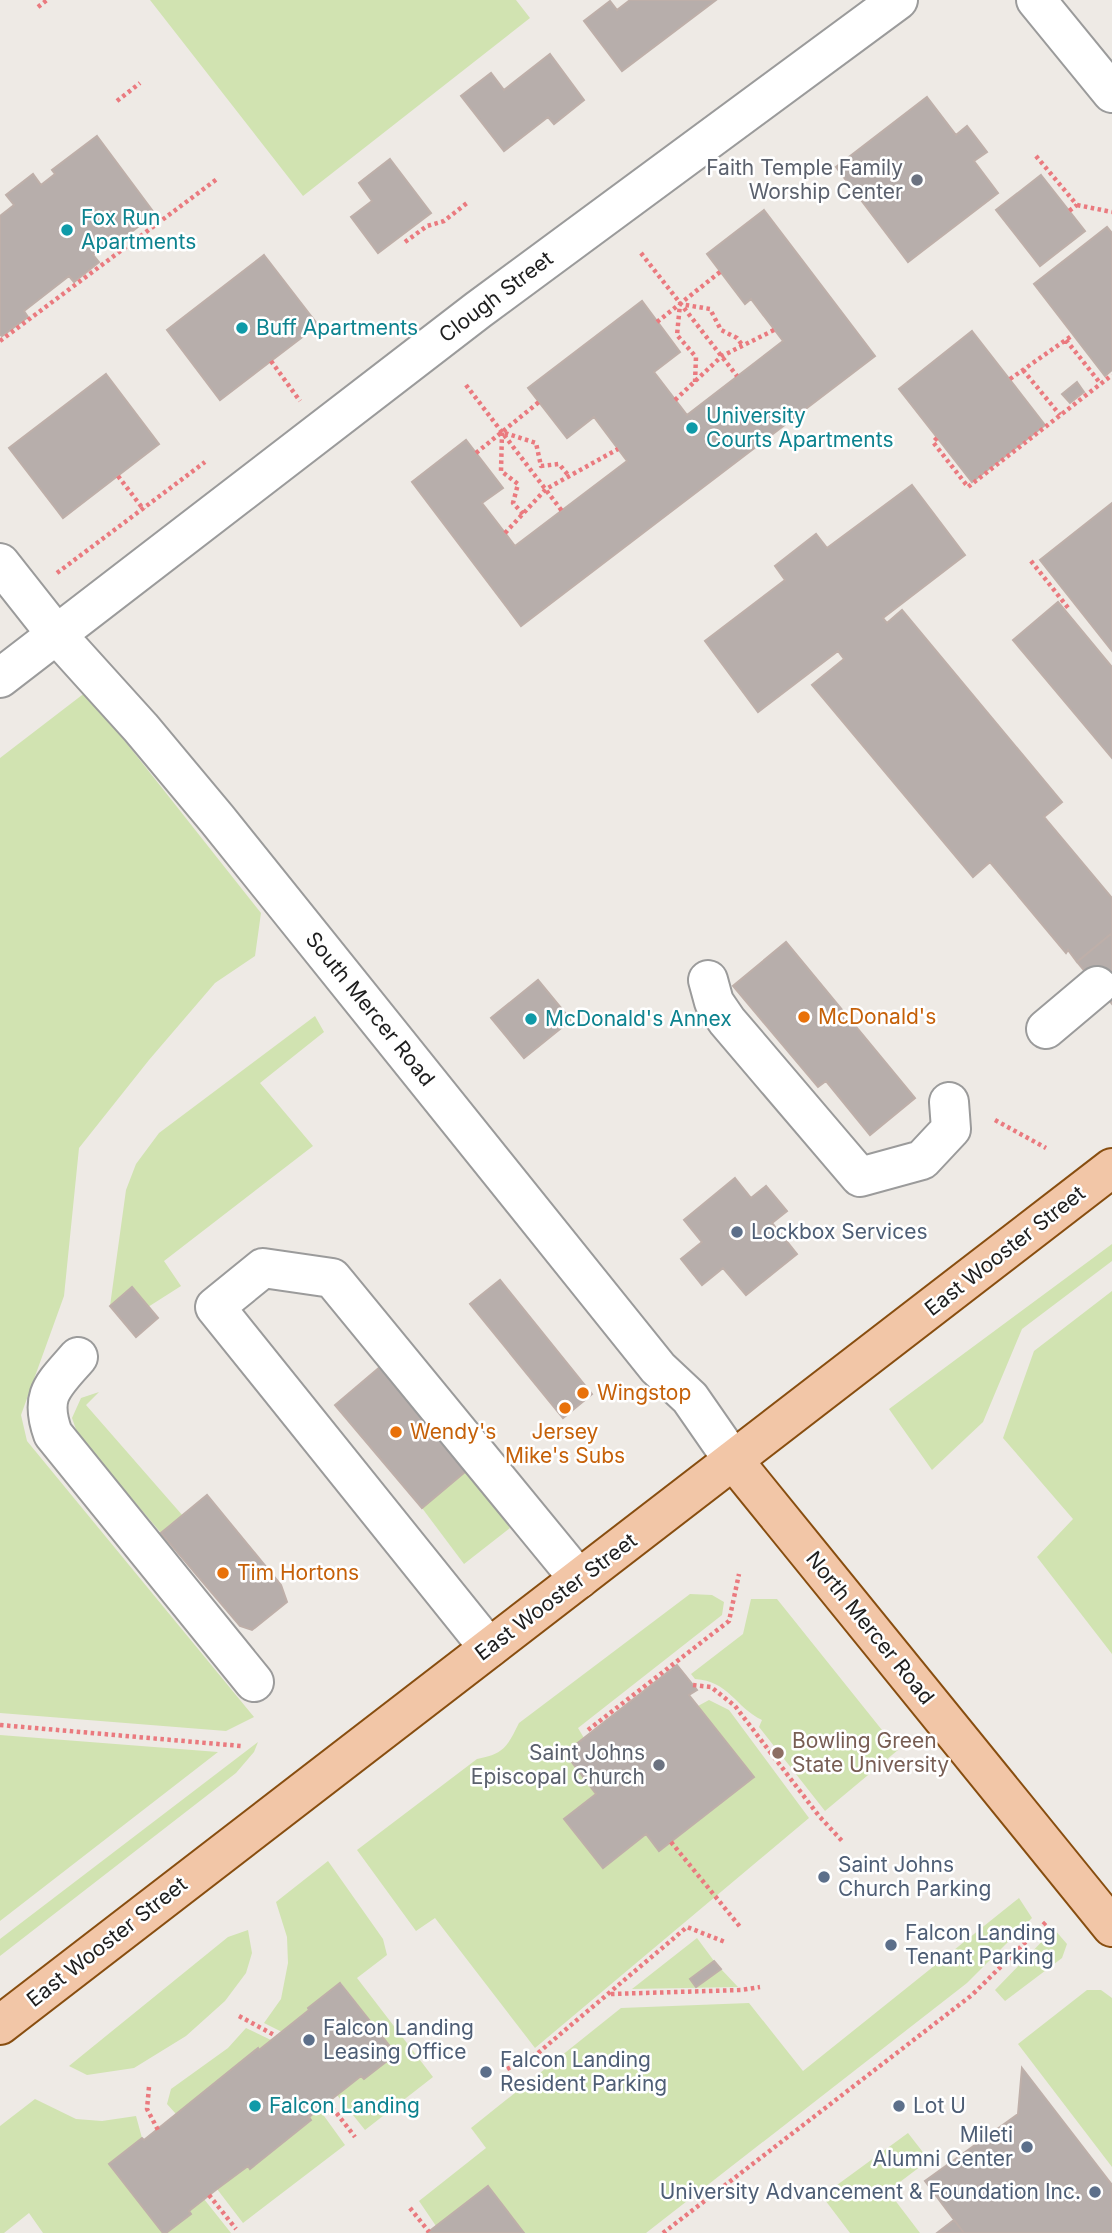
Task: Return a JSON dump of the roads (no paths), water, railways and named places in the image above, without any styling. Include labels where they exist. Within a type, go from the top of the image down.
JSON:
[{"type":"main road","name":"East Wooster Street","points":[[0,2025],[1112,1168]]},
{"type":"main road","name":"North Mercer Road","points":[[733,1460],[1112,1927]]},
{"type":"street","name":"Clough Street","points":[[0,678],[478,310],[898,0]]},
{"type":"street","points":[[1037,0],[1112,93]]},
{"type":"street","name":"South Mercer Road","points":[[0,563],[56,634],[141,728],[217,819],[658,1368],[690,1398],[733,1460]]},
{"type":"street","points":[[708,980],[714,1002],[727,1021],[860,1177],[922,1160],[951,1129],[949,1102]]},
{"type":"street","points":[[1045,1029],[1097,986]]},
{"type":"street","points":[[489,1648],[215,1307],[263,1268],[332,1278],[579,1579]]},
{"type":"street","points":[[78,1357],[53,1386],[47,1400],[46,1412],[53,1434],[254,1682]]},
{"type":"place","name":"Faith Temple Family Worship Center","points":[[917,180]]},
{"type":"place","name":"Fox Run Apartments","points":[[67,230]]},
{"type":"place","name":"Buff Apartments","points":[[242,328]]},
{"type":"place","name":"University Courts Apartments","points":[[692,428]]},
{"type":"place","name":"McDonald's","points":[[804,1017]]},
{"type":"place","name":"McDonald's Annex","points":[[531,1019]]},
{"type":"place","name":"Lockbox Services","points":[[737,1232]]},
{"type":"place","name":"Wingstop","points":[[583,1393]]},
{"type":"place","name":"Jersey Mike's Subs","points":[[565,1408]]},
{"type":"place","name":"Wendy's","points":[[396,1432]]},
{"type":"place","name":"Tim Hortons","points":[[223,1573]]},
{"type":"place","name":"Bowling Green State University","points":[[778,1753]]},
{"type":"place","name":"Saint Johns Episcopal Church","points":[[659,1765]]},
{"type":"place","name":"Saint Johns Church Parking","points":[[824,1877]]},
{"type":"place","name":"Falcon Landing Tenant Parking","points":[[891,1945]]},
{"type":"place","name":"Falcon Landing Leasing Office","points":[[309,2040]]},
{"type":"place","name":"Falcon Landing Resident Parking","points":[[486,2072]]},
{"type":"place","name":"Falcon Landing","points":[[255,2106]]},
{"type":"place","name":"Lot U","points":[[899,2106]]},
{"type":"place","name":"Mileti Alumni Center","points":[[1027,2147]]},
{"type":"place","name":"University Advancement & Foundation Inc.","points":[[1095,2192]]}]
